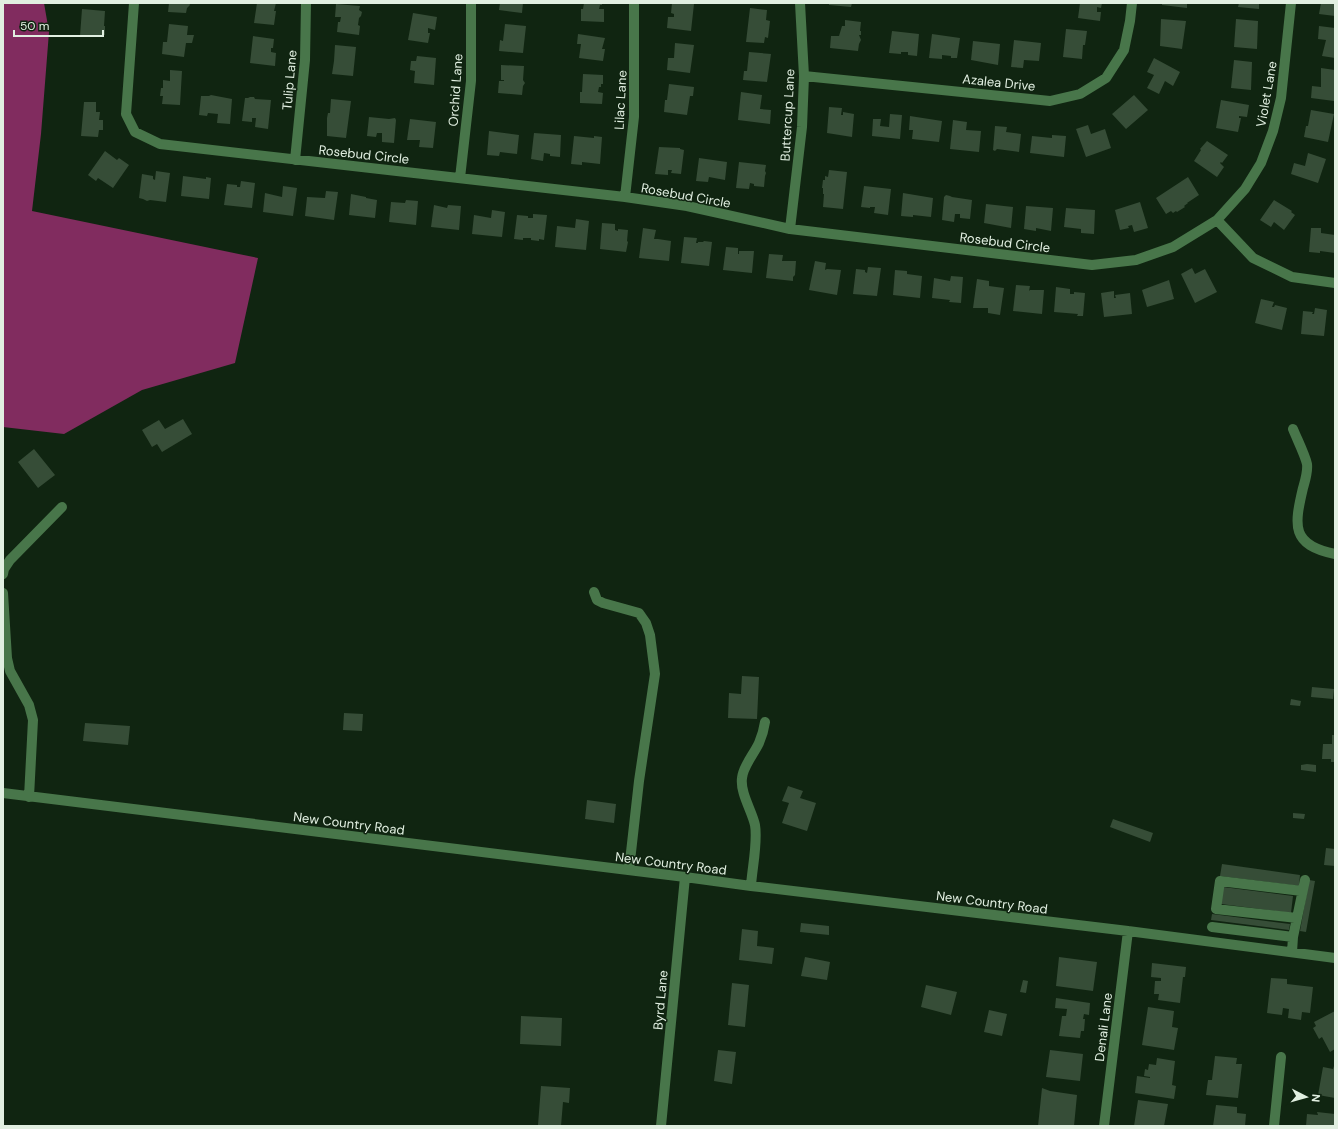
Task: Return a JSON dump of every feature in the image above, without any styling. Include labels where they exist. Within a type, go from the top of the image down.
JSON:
[{"type":"street","name":"Rosebud Circle","points":[[134,3],[126,114],[136,132],[160,144],[625,197],[687,206],[790,229],[1092,265],[1136,260],[1173,246],[1217,220]]},
{"type":"street","name":"Tulip Lane","points":[[295,160],[305,60],[306,3]]},
{"type":"street","name":"Orchid Lane","points":[[460,178],[471,81],[471,3]]},
{"type":"street","name":"Lilac Lane","points":[[625,197],[634,117],[634,3]]},
{"type":"street","name":"Buttercup Lane","points":[[790,229],[802,127],[804,76],[800,3]]},
{"type":"street","name":"Azalea Drive","points":[[804,76],[1050,101],[1080,94],[1106,78],[1124,50],[1132,3]]},
{"type":"street","name":"Violet Lane","points":[[1217,220],[1245,189],[1261,163],[1274,131],[1281,98],[1291,3]]},
{"type":"street","points":[[1217,220],[1253,258],[1292,277],[1335,283]]},
{"type":"street","points":[[1293,429],[1307,464],[1306,477],[1297,511],[1297,529],[1304,541],[1319,551],[1335,554]]},
{"type":"street","points":[[3,574],[4,569],[10,560],[62,507]]},
{"type":"street","points":[[594,592],[597,600],[639,613],[642,616],[646,622],[650,635],[653,655],[655,674],[639,781],[629,870]]},
{"type":"street","points":[[3,593],[10,671],[29,705],[33,720],[29,797]]},
{"type":"street","points":[[751,886],[755,827],[753,815],[743,788],[742,777],[743,772],[759,742],[764,730],[765,722]]},
{"type":"street","name":"New Country Road","points":[[3,793],[751,886],[1128,931],[1335,958]]},
{"type":"street","name":"Byrd Lane","points":[[662,1126],[684,877]]},
{"type":"street","points":[[1292,952],[1293,937],[1304,880]]},
{"type":"street","points":[[1297,918],[1216,909],[1220,881],[1302,891]]},
{"type":"street","points":[[1212,927],[1293,937]]},
{"type":"street","name":"Denali Lane","points":[[1104,1126],[1128,931]]},
{"type":"street","points":[[1274,1126],[1281,1057]]},
{"type":"shaded area","points":[[3,3],[44,3],[49,32],[41,134],[32,211],[258,258],[235,363],[142,390],[64,434],[3,427]]},
{"type":"building","points":[[169,3],[189,3],[190,5],[187,8],[186,13],[168,12]]},
{"type":"building","points":[[257,3],[276,3],[274,11],[276,11],[274,25],[254,23]]},
{"type":"building","points":[[500,3],[523,3],[522,13],[499,10]]},
{"type":"building","points":[[584,3],[602,3],[599,9],[604,9],[604,22],[581,21],[581,9],[583,9]]},
{"type":"building","points":[[672,3],[694,4],[691,31],[667,28],[668,17],[674,17],[674,14],[671,13]]},
{"type":"building","points":[[829,3],[852,3],[851,7],[829,5]]},
{"type":"building","points":[[1080,3],[1102,3],[1101,8],[1097,7],[1097,12],[1101,12],[1100,21],[1078,18]]},
{"type":"building","points":[[1162,3],[1187,3],[1187,8],[1162,5]]},
{"type":"building","points":[[1239,3],[1259,3],[1259,9],[1238,7]]},
{"type":"building","points":[[1321,3],[1335,3],[1335,16],[1319,14]]},
{"type":"building","points":[[336,4],[360,6],[359,10],[362,12],[358,25],[360,26],[359,35],[337,32],[338,22],[340,22],[341,17],[335,17]]},
{"type":"building","points":[[750,8],[767,10],[766,20],[770,21],[768,38],[765,37],[764,43],[746,42]]},
{"type":"building","points":[[82,9],[105,11],[105,35],[103,35],[103,37],[80,36]]},
{"type":"building","points":[[413,13],[437,17],[435,30],[428,28],[428,33],[430,33],[428,43],[408,40]]},
{"type":"building","points":[[1161,19],[1186,21],[1182,49],[1160,46]]},
{"type":"building","points":[[1236,19],[1258,21],[1257,49],[1234,47]]},
{"type":"building","points":[[845,20],[861,22],[861,35],[859,35],[861,40],[858,51],[830,48],[831,36],[839,36],[842,26],[845,26]]},
{"type":"building","points":[[169,24],[188,26],[187,35],[194,35],[192,43],[186,43],[184,57],[162,54],[163,42],[167,42]]},
{"type":"building","points":[[505,24],[526,26],[523,53],[499,51],[500,40],[503,41]]},
{"type":"building","points":[[1319,26],[1335,28],[1335,58],[1322,56],[1326,40],[1318,39]]},
{"type":"building","points":[[1066,29],[1087,31],[1085,45],[1083,45],[1082,59],[1063,57]]},
{"type":"building","points":[[892,31],[919,34],[917,56],[908,55],[908,52],[901,52],[901,54],[889,53]]},
{"type":"building","points":[[578,34],[605,38],[602,49],[605,49],[603,61],[579,58],[581,44],[577,44]]},
{"type":"building","points":[[932,34],[960,38],[957,58],[942,55],[942,59],[929,58]]},
{"type":"building","points":[[253,36],[274,39],[271,52],[276,53],[275,66],[250,63]]},
{"type":"building","points":[[1014,40],[1041,43],[1039,61],[1024,60],[1023,68],[1011,67]]},
{"type":"building","points":[[973,41],[1000,44],[998,65],[971,60]]},
{"type":"building","points":[[675,43],[694,45],[690,73],[667,70],[668,58],[674,58]]},
{"type":"building","points":[[335,45],[356,47],[353,76],[332,74]]},
{"type":"building","points":[[749,52],[771,54],[767,82],[743,80],[744,71],[747,71]]},
{"type":"building","points":[[417,56],[436,58],[434,85],[414,83],[415,71],[410,70],[411,61],[416,61]]},
{"type":"building","points":[[1154,58],[1180,72],[1173,86],[1165,81],[1159,94],[1147,88],[1154,75],[1147,72]]},
{"type":"building","points":[[1234,60],[1252,62],[1251,90],[1231,88]]},
{"type":"building","points":[[501,65],[524,66],[523,80],[525,83],[523,86],[522,95],[498,93],[499,81],[504,81],[501,80]]},
{"type":"building","points":[[1321,68],[1335,70],[1334,101],[1311,98],[1312,86],[1321,87]]},
{"type":"building","points":[[170,70],[182,71],[180,105],[162,104],[163,96],[160,96],[161,88],[163,88],[163,80],[170,81]]},
{"type":"building","points":[[583,74],[603,75],[603,84],[599,87],[598,92],[603,93],[602,104],[580,103]]},
{"type":"building","points":[[669,84],[694,87],[693,96],[690,96],[687,115],[664,112]]},
{"type":"building","points":[[741,92],[762,95],[760,109],[771,110],[770,124],[738,120]]},
{"type":"building","points":[[211,95],[232,99],[230,124],[217,123],[218,114],[208,113],[207,116],[199,115],[201,96]]},
{"type":"building","points":[[1134,95],[1148,110],[1126,129],[1112,114]]},
{"type":"building","points":[[254,97],[255,99],[271,100],[268,129],[255,127],[256,118],[252,118],[252,122],[242,121],[245,98]]},
{"type":"building","points":[[331,99],[351,101],[346,138],[327,136],[327,118],[328,113],[330,113]]},
{"type":"building","points":[[1221,100],[1249,105],[1247,117],[1239,116],[1239,118],[1241,118],[1238,132],[1216,128]]},
{"type":"building","points":[[84,102],[96,102],[96,112],[100,112],[99,120],[103,120],[103,130],[99,130],[98,137],[81,136]]},
{"type":"building","points":[[829,107],[842,108],[841,115],[843,115],[843,112],[854,114],[852,137],[827,133]]},
{"type":"building","points":[[1311,110],[1334,114],[1328,142],[1304,137]]},
{"type":"building","points":[[890,114],[902,115],[900,139],[872,136],[873,119],[881,119],[880,126],[889,127]]},
{"type":"building","points":[[910,116],[942,121],[939,142],[912,139],[913,130],[909,130]]},
{"type":"building","points":[[369,117],[389,119],[395,118],[394,143],[382,142],[382,133],[377,133],[376,137],[367,136]]},
{"type":"building","points":[[410,119],[436,122],[433,148],[419,147],[420,140],[407,140]]},
{"type":"building","points":[[953,120],[967,122],[966,130],[981,131],[979,152],[950,149]]},
{"type":"building","points":[[1088,125],[1091,134],[1105,129],[1111,148],[1086,157],[1076,129]]},
{"type":"building","points":[[995,126],[1007,127],[1006,132],[1021,134],[1019,152],[997,149],[995,151],[993,150]]},
{"type":"building","points":[[489,131],[519,135],[517,154],[500,152],[499,156],[487,155]]},
{"type":"building","points":[[534,133],[561,135],[560,157],[550,156],[550,154],[544,153],[543,161],[531,159]]},
{"type":"building","points":[[1052,135],[1066,136],[1064,157],[1030,153],[1032,136],[1052,138]]},
{"type":"building","points":[[574,136],[594,138],[594,136],[602,137],[600,164],[582,162],[582,165],[571,164]]},
{"type":"building","points":[[1207,141],[1228,155],[1222,163],[1220,163],[1224,167],[1217,177],[1194,161],[1201,150],[1200,149]]},
{"type":"building","points":[[659,147],[680,148],[684,150],[681,174],[671,173],[672,170],[668,170],[668,175],[655,174]]},
{"type":"building","points":[[105,151],[117,160],[119,158],[129,165],[113,188],[98,178],[96,181],[88,175]]},
{"type":"building","points":[[1308,153],[1326,159],[1318,183],[1291,174],[1294,163],[1305,166]]},
{"type":"building","points":[[699,158],[727,162],[725,180],[709,177],[708,182],[696,181]]},
{"type":"building","points":[[739,162],[766,165],[764,187],[754,186],[754,184],[750,183],[749,189],[736,188]]},
{"type":"building","points":[[829,170],[847,172],[843,209],[823,207],[823,180],[825,180],[825,176],[828,177]]},
{"type":"building","points":[[156,171],[170,173],[166,202],[147,201],[139,198],[142,174],[153,176],[153,179],[155,180]]},
{"type":"building","points":[[183,176],[206,179],[206,177],[211,178],[209,199],[181,196]]},
{"type":"building","points":[[1188,177],[1199,195],[1177,212],[1176,211],[1173,213],[1171,211],[1166,214],[1156,198]]},
{"type":"building","points":[[241,181],[255,183],[252,208],[224,205],[227,184],[237,185],[237,187],[240,187]]},
{"type":"building","points":[[283,186],[297,188],[293,216],[263,212],[265,193],[282,197]]},
{"type":"building","points":[[864,186],[891,189],[888,215],[874,213],[875,207],[861,207]]},
{"type":"building","points":[[326,191],[338,192],[334,220],[305,216],[307,197],[325,198]]},
{"type":"building","points":[[903,193],[933,198],[931,217],[913,215],[913,217],[901,216]]},
{"type":"building","points":[[351,194],[377,200],[375,218],[349,215]]},
{"type":"building","points":[[946,195],[972,200],[970,219],[960,218],[960,214],[955,214],[954,222],[942,220],[944,197]]},
{"type":"building","points":[[406,200],[418,201],[416,225],[389,222],[391,202],[405,203]]},
{"type":"building","points":[[1274,200],[1292,211],[1291,212],[1295,215],[1284,230],[1274,222],[1271,227],[1260,220]]},
{"type":"building","points":[[1140,202],[1148,228],[1134,232],[1132,225],[1128,226],[1129,228],[1120,230],[1115,210]]},
{"type":"building","points":[[986,204],[1013,207],[1011,228],[984,223]]},
{"type":"building","points":[[434,205],[447,208],[448,205],[461,206],[459,230],[431,227]]},
{"type":"building","points":[[1026,206],[1053,208],[1051,231],[1036,228],[1036,231],[1024,229]]},
{"type":"building","points":[[1066,208],[1095,210],[1094,234],[1081,233],[1081,229],[1064,227]]},
{"type":"building","points":[[492,210],[505,212],[502,237],[472,234],[474,215],[491,218]]},
{"type":"building","points":[[533,214],[547,215],[544,240],[531,240],[531,238],[523,238],[523,240],[514,239],[517,215],[533,218]]},
{"type":"building","points":[[576,219],[589,221],[586,250],[555,247],[557,226],[575,228]]},
{"type":"building","points":[[602,223],[615,224],[615,230],[618,231],[618,229],[628,230],[626,252],[600,249]]},
{"type":"building","points":[[643,228],[656,230],[654,239],[671,241],[669,261],[639,258]]},
{"type":"building","points":[[1311,228],[1321,228],[1321,233],[1335,235],[1335,253],[1320,251],[1320,253],[1309,252]]},
{"type":"building","points":[[684,237],[697,238],[696,243],[704,241],[712,242],[709,266],[681,263]]},
{"type":"building","points":[[726,247],[738,248],[738,254],[739,251],[754,251],[752,273],[723,270]]},
{"type":"building","points":[[769,254],[783,255],[782,261],[796,261],[793,281],[766,278]]},
{"type":"building","points":[[815,261],[826,263],[825,270],[841,270],[837,295],[809,290]]},
{"type":"building","points":[[868,267],[881,268],[877,296],[853,294],[856,269],[865,270],[867,273]]},
{"type":"building","points":[[1192,268],[1195,274],[1205,269],[1217,292],[1195,303],[1181,274]]},
{"type":"building","points":[[895,270],[907,271],[907,274],[922,276],[920,298],[893,295]]},
{"type":"building","points":[[951,276],[963,277],[961,303],[932,298],[934,278],[950,281]]},
{"type":"building","points":[[977,279],[989,281],[989,286],[1004,288],[1000,315],[988,313],[988,308],[973,308]]},
{"type":"building","points":[[1169,280],[1174,299],[1147,307],[1142,290]]},
{"type":"building","points":[[1016,285],[1030,286],[1029,291],[1044,290],[1042,314],[1013,311]]},
{"type":"building","points":[[1056,287],[1070,289],[1070,294],[1074,294],[1074,292],[1085,293],[1083,316],[1077,316],[1078,314],[1054,312]]},
{"type":"building","points":[[1114,291],[1114,298],[1116,298],[1115,295],[1130,293],[1132,314],[1104,317],[1101,293]]},
{"type":"building","points":[[1261,299],[1274,302],[1272,307],[1275,305],[1287,308],[1282,330],[1255,323]]},
{"type":"building","points":[[1315,308],[1327,310],[1324,336],[1301,334],[1303,311],[1313,312],[1312,314],[1314,314]]},
{"type":"building","points":[[183,419],[192,434],[162,452],[157,444],[152,447],[142,430],[159,420],[165,429]]},
{"type":"building","points":[[34,449],[55,475],[38,488],[18,462]]},
{"type":"building","points":[[742,676],[759,677],[757,719],[728,718],[729,693],[741,694]]},
{"type":"building","points":[[1312,687],[1334,689],[1333,699],[1311,697]]},
{"type":"building","points":[[1291,699],[1301,701],[1300,706],[1290,705]]},
{"type":"building","points":[[344,713],[363,714],[362,731],[343,730]]},
{"type":"building","points":[[85,723],[130,726],[128,745],[83,741]]},
{"type":"building","points":[[1332,735],[1335,735],[1335,762],[1331,762],[1331,759],[1322,759],[1323,744],[1332,744]]},
{"type":"building","points":[[1301,765],[1316,765],[1316,772],[1301,770]]},
{"type":"building","points":[[788,786],[803,791],[800,798],[816,803],[807,831],[782,823],[789,803],[782,801]]},
{"type":"building","points":[[587,800],[616,804],[614,823],[585,819]]},
{"type":"building","points":[[1293,813],[1305,814],[1304,819],[1293,818]]},
{"type":"building","points":[[1113,819],[1153,833],[1150,842],[1110,827]]},
{"type":"building","points":[[1326,848],[1335,849],[1335,866],[1324,865]]},
{"type":"building","points":[[1222,864],[1300,875],[1299,886],[1220,876]]},
{"type":"building","points":[[1309,880],[1315,881],[1306,932],[1300,931]]},
{"type":"building","points":[[1223,887],[1293,896],[1291,913],[1221,904]]},
{"type":"building","points":[[1212,914],[1290,924],[1289,930],[1211,920]]},
{"type":"building","points":[[801,923],[829,926],[829,935],[800,932]]},
{"type":"building","points":[[742,929],[758,931],[757,946],[774,948],[772,964],[739,960]]},
{"type":"building","points":[[805,957],[830,962],[827,980],[801,976]]},
{"type":"building","points":[[1059,957],[1097,962],[1093,991],[1056,986]]},
{"type":"building","points":[[1152,963],[1186,967],[1185,977],[1183,977],[1180,1003],[1158,1000],[1159,994],[1154,994],[1155,981],[1161,981],[1161,978],[1151,977]]},
{"type":"building","points":[[1271,978],[1287,979],[1287,984],[1313,987],[1310,1013],[1302,1012],[1301,1020],[1288,1018],[1289,1009],[1283,1008],[1282,1015],[1267,1013]]},
{"type":"building","points":[[1023,980],[1028,981],[1026,993],[1020,992]]},
{"type":"building","points":[[732,983],[749,985],[745,1027],[728,1025]]},
{"type":"building","points":[[926,985],[957,992],[951,1015],[921,1007]]},
{"type":"building","points":[[1056,998],[1090,1003],[1089,1015],[1084,1014],[1084,1031],[1081,1031],[1080,1038],[1059,1036],[1062,1016],[1066,1016],[1067,1009],[1055,1008]]},
{"type":"building","points":[[1148,1007],[1174,1011],[1172,1027],[1178,1028],[1174,1050],[1142,1045]]},
{"type":"building","points":[[989,1010],[1007,1014],[1002,1036],[984,1032]]},
{"type":"building","points":[[1335,1011],[1335,1049],[1330,1052],[1322,1037],[1319,1039],[1313,1028],[1316,1026],[1314,1022]]},
{"type":"building","points":[[521,1016],[562,1018],[561,1046],[520,1044]]},
{"type":"building","points":[[718,1050],[736,1052],[732,1084],[714,1081]]},
{"type":"building","points":[[1050,1050],[1083,1054],[1080,1081],[1046,1077]]},
{"type":"building","points":[[1215,1056],[1237,1058],[1236,1064],[1242,1064],[1238,1098],[1206,1095],[1208,1080],[1212,1080]]},
{"type":"building","points":[[1157,1058],[1175,1061],[1172,1085],[1176,1086],[1174,1099],[1135,1093],[1137,1076],[1150,1078],[1144,1076],[1145,1069],[1148,1070],[1149,1064],[1156,1065]]},
{"type":"building","points":[[1334,1066],[1335,1098],[1318,1095],[1323,1067],[1333,1069]]},
{"type":"building","points":[[541,1086],[570,1088],[569,1103],[563,1102],[561,1126],[538,1125]]},
{"type":"building","points":[[1042,1088],[1050,1091],[1077,1095],[1074,1126],[1038,1126]]},
{"type":"building","points":[[1138,1100],[1168,1104],[1164,1126],[1134,1126]]},
{"type":"building","points":[[1216,1105],[1237,1107],[1237,1113],[1246,1114],[1245,1126],[1213,1126]]},
{"type":"building","points":[[1317,1112],[1335,1114],[1335,1126],[1306,1126],[1307,1114],[1318,1115]]}]
